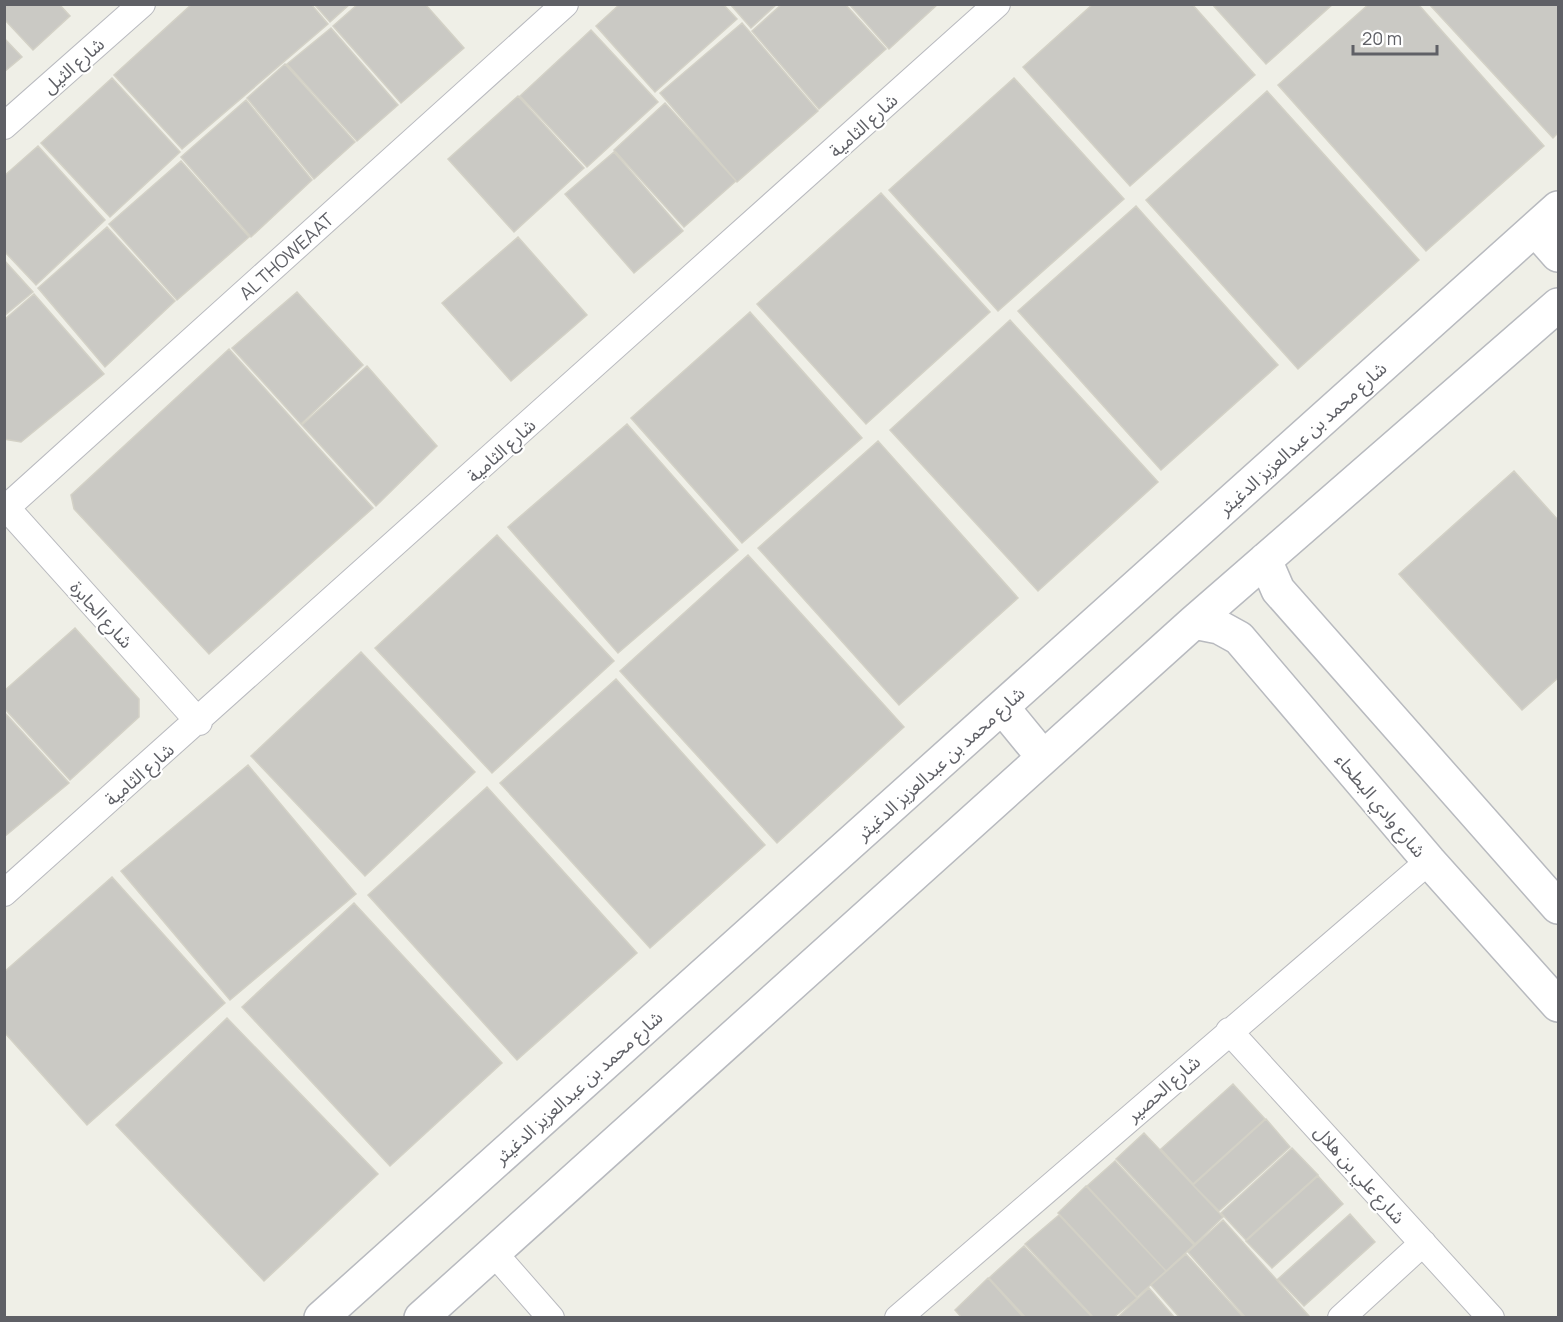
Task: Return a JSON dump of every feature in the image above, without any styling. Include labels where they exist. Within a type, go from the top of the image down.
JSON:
[{"type":"street","name":"شارع الثيل","points":[[4,126],[142,4]]},
{"type":"street","name":"AL THOWEAAT","points":[[5,507],[565,4]]},
{"type":"street","name":"شارع الثامية","points":[[4,893],[199,722],[997,4]]},
{"type":"street","points":[[1547,218],[1558,255]]},
{"type":"street","name":"شارع محمد بن عبدالعزيز الدغيثر","points":[[321,1317],[1547,218]]},
{"type":"street","points":[[421,1317],[1194,622],[1558,305]]},
{"type":"street","name":"شارع الجابرة","points":[[5,507],[199,722]]},
{"type":"street","points":[[1265,560],[1278,590],[1558,907]]},
{"type":"street","name":"شارع وادي البطحاء","points":[[1194,622],[1219,627],[1239,638],[1429,861],[1558,1005]]},
{"type":"street","points":[[1002,707],[1044,757]]},
{"type":"street","name":"شارع الحصير","points":[[898,1317],[1429,861]]},
{"type":"street","name":"شارع علي بن هلال","points":[[1229,1031],[1491,1317]]},
{"type":"street","points":[[1341,1317],[1423,1243]]},
{"type":"street","points":[[494,1253],[551,1317]]},
{"type":"building","points":[[4,4],[59,4],[70,16],[33,50],[4,19]]},
{"type":"building","points":[[192,4],[311,4],[328,24],[182,149],[114,75]]},
{"type":"building","points":[[314,4],[350,4],[330,22]]},
{"type":"building","points":[[358,4],[425,4],[464,48],[401,103],[333,26]]},
{"type":"building","points":[[620,4],[723,4],[737,19],[655,92],[596,26]]},
{"type":"building","points":[[730,4],[777,4],[751,28]]},
{"type":"building","points":[[782,4],[845,4],[886,49],[819,109],[752,31]]},
{"type":"building","points":[[849,4],[938,4],[889,49]]},
{"type":"building","points":[[1093,4],[1192,4],[1255,75],[1130,186],[1023,67]]},
{"type":"building","points":[[1212,4],[1333,4],[1266,64]]},
{"type":"building","points":[[1369,4],[1418,4],[1544,146],[1426,251],[1278,85]]},
{"type":"building","points":[[1429,4],[1558,4],[1558,133],[1553,138]]},
{"type":"building","points":[[742,23],[818,111],[737,182],[660,93]]},
{"type":"building","points":[[331,28],[398,105],[357,141],[287,64]]},
{"type":"building","points":[[591,30],[658,102],[587,167],[520,96]]},
{"type":"building","points":[[4,38],[22,57],[4,72]]},
{"type":"building","points":[[285,64],[355,142],[314,179],[247,98]]},
{"type":"building","points":[[112,78],[180,152],[110,217],[41,143]]},
{"type":"building","points":[[1014,78],[1124,199],[998,311],[889,190]]},
{"type":"building","points":[[1267,91],[1419,260],[1298,369],[1146,200]]},
{"type":"building","points":[[518,96],[584,168],[514,232],[448,159]]},
{"type":"building","points":[[246,100],[312,180],[251,237],[181,157]]},
{"type":"building","points":[[665,103],[736,181],[684,227],[614,150]]},
{"type":"building","points":[[38,146],[105,220],[36,285],[4,251],[4,176]]},
{"type":"building","points":[[614,152],[683,231],[634,273],[565,194]]},
{"type":"building","points":[[181,161],[249,237],[177,300],[109,224]]},
{"type":"building","points":[[881,193],[990,312],[866,424],[757,304]]},
{"type":"building","points":[[1136,206],[1278,365],[1161,470],[1018,311]]},
{"type":"building","points":[[107,227],[175,301],[105,367],[38,288]]},
{"type":"building","points":[[518,237],[587,315],[511,381],[442,303]]},
{"type":"building","points":[[4,260],[33,292],[4,316]]},
{"type":"building","points":[[297,292],[363,365],[301,424],[232,348]]},
{"type":"building","points":[[34,294],[104,374],[21,442],[4,439],[4,320]]},
{"type":"building","points":[[750,312],[862,438],[742,543],[631,418]]},
{"type":"building","points":[[1010,320],[1158,482],[1038,591],[890,430]]},
{"type":"building","points":[[229,349],[373,508],[209,654],[74,509],[71,495]]},
{"type":"building","points":[[367,366],[437,446],[376,506],[302,425]]},
{"type":"building","points":[[627,424],[738,550],[618,653],[508,527]]},
{"type":"building","points":[[878,441],[1018,598],[899,705],[758,548]]},
{"type":"building","points":[[1514,471],[1558,520],[1558,678],[1522,710],[1399,574]]},
{"type":"building","points":[[497,535],[614,661],[492,773],[375,648]]},
{"type":"building","points":[[748,555],[904,727],[777,843],[620,671]]},
{"type":"building","points":[[75,628],[139,699],[139,717],[70,780],[4,708],[4,691]]},
{"type":"building","points":[[361,652],[475,772],[365,876],[251,756]]},
{"type":"building","points":[[616,679],[765,845],[650,948],[500,783]]},
{"type":"building","points":[[4,712],[69,783],[4,837]]},
{"type":"building","points":[[248,765],[356,894],[230,1000],[121,871]]},
{"type":"building","points":[[487,787],[637,953],[517,1060],[368,895]]},
{"type":"building","points":[[112,877],[225,1003],[87,1125],[4,1032],[4,972]]},
{"type":"building","points":[[354,903],[502,1063],[390,1166],[242,1007]]},
{"type":"building","points":[[227,1018],[378,1174],[264,1281],[116,1125]]},
{"type":"building","points":[[1233,1084],[1265,1119],[1193,1184],[1161,1149]]},
{"type":"building","points":[[1266,1119],[1290,1147],[1219,1211],[1193,1185]]},
{"type":"building","points":[[1144,1133],[1223,1217],[1195,1244],[1116,1159]]},
{"type":"building","points":[[1292,1148],[1318,1175],[1246,1240],[1221,1213]]},
{"type":"building","points":[[1115,1161],[1194,1245],[1166,1271],[1087,1186]]},
{"type":"building","points":[[1318,1176],[1343,1204],[1272,1268],[1246,1241]]},
{"type":"building","points":[[1086,1186],[1166,1271],[1137,1297],[1058,1213]]},
{"type":"building","points":[[1350,1214],[1375,1242],[1304,1306],[1278,1279]]},
{"type":"building","points":[[1059,1215],[1137,1298],[1113,1318],[1094,1318],[1025,1244]]},
{"type":"building","points":[[1223,1220],[1309,1316],[1307,1318],[1246,1318],[1188,1252]]},
{"type":"building","points":[[1024,1246],[1093,1318],[1026,1318],[989,1278]]},
{"type":"building","points":[[1186,1254],[1244,1318],[1180,1318],[1151,1285]]},
{"type":"building","points":[[988,1278],[1024,1318],[962,1318],[955,1310]]},
{"type":"building","points":[[1149,1288],[1175,1318],[1117,1318]]}]
